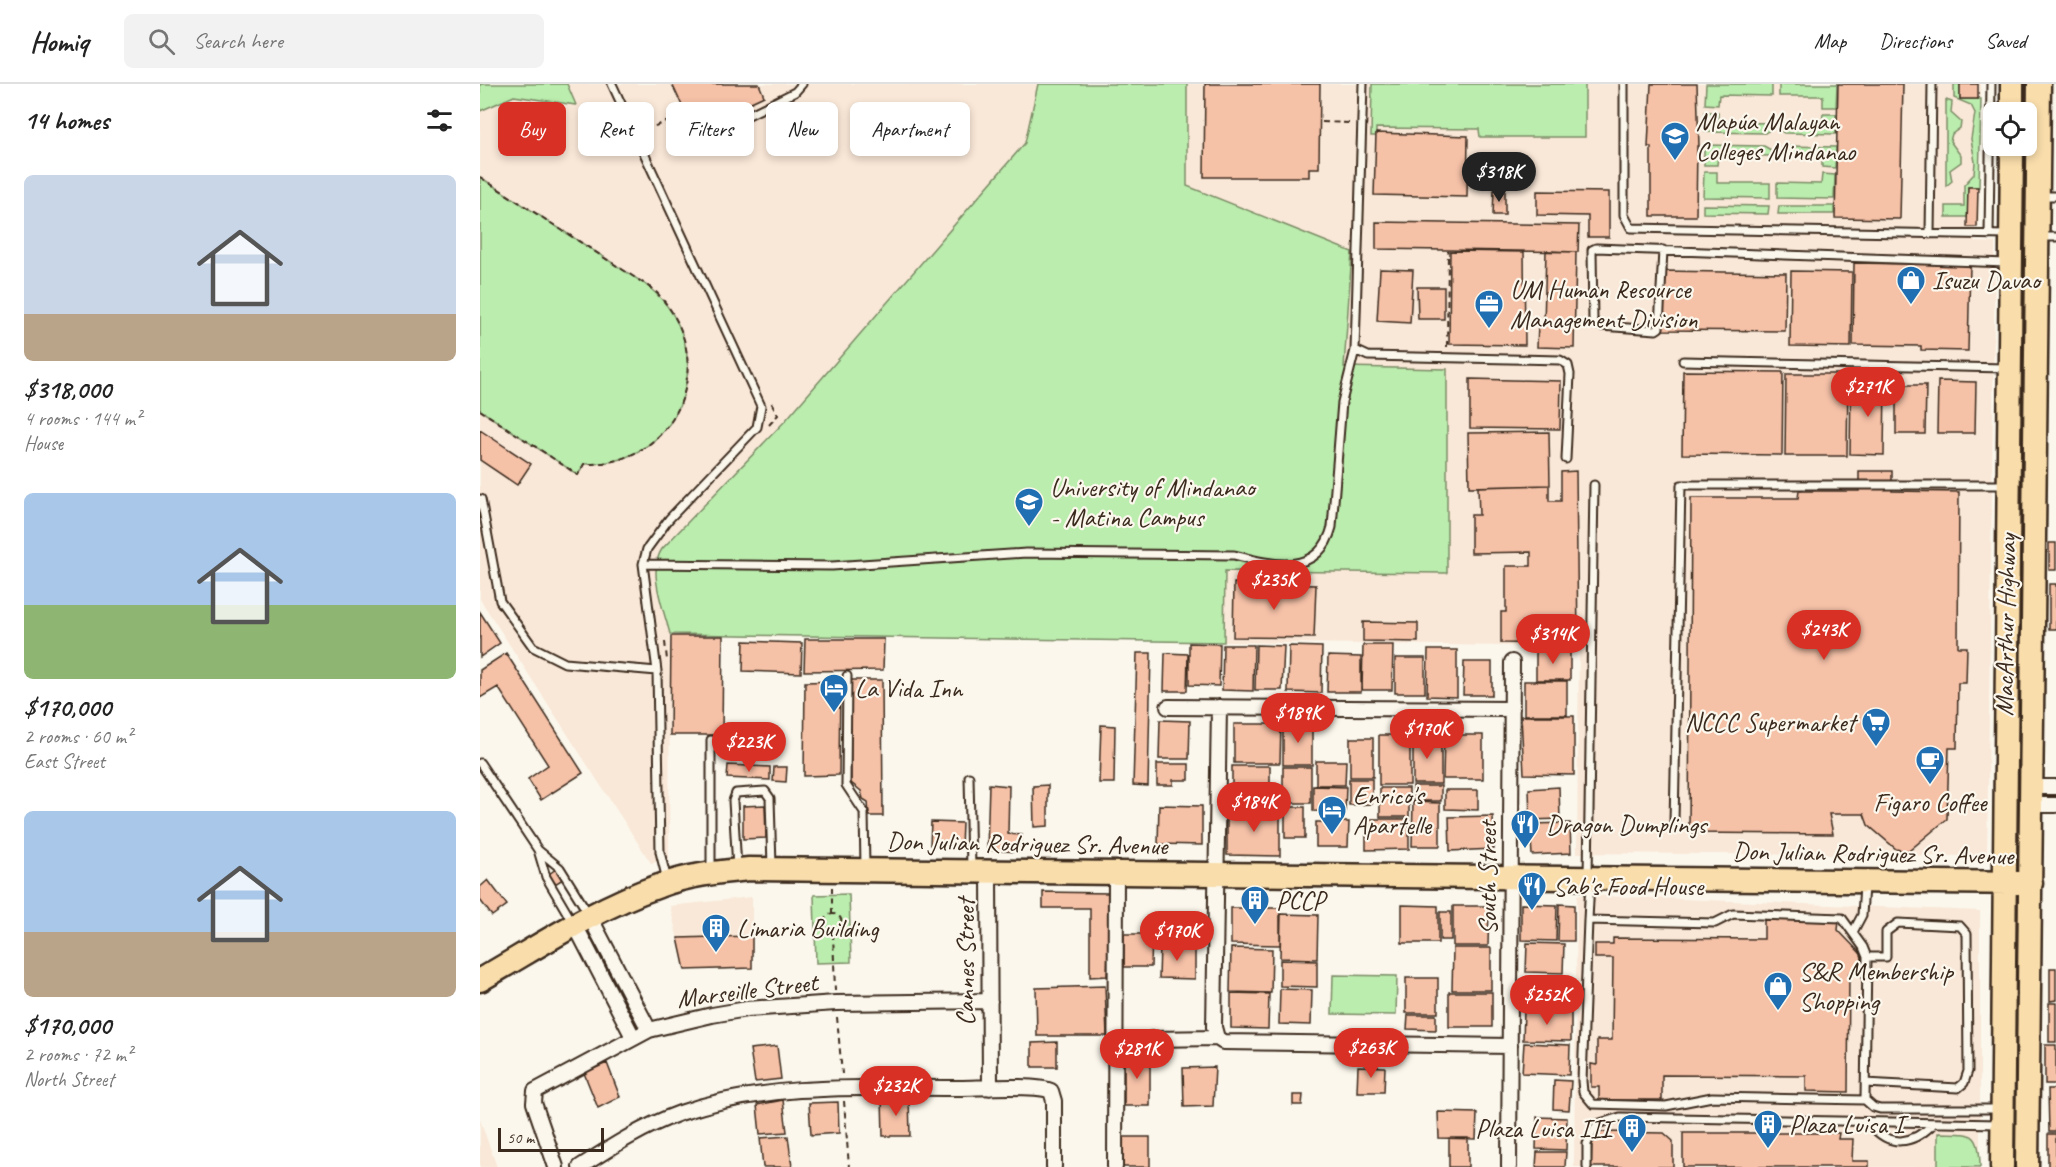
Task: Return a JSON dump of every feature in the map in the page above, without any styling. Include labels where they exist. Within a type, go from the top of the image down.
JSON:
[{"type":"main road","points":[[2012,84],[2012,102]]},
{"type":"main road","name":"MacArthur Highway","points":[[2027,1167],[2036,368],[2047,196],[2039,84]]},
{"type":"main road","name":"MacArthur Highway","points":[[2002,1167],[1997,876],[2005,788],[2009,368],[2005,248],[2011,156]]},
{"type":"main road","points":[[2005,248],[2044,244]]},
{"type":"main road","points":[[2009,368],[2036,368]]},
{"type":"main road","name":"Don Julian Rodriguez Sr. Avenue","points":[[480,980],[582,921],[668,883],[711,873],[737,870],[1937,882],[1997,876],[2031,883]]},
{"type":"street","name":"South Street","points":[[1509,1167],[1512,662]]},
{"type":"street","points":[[1168,707],[1512,709]]},
{"type":"street","points":[[1219,707],[1214,1027],[1220,1040]]},
{"type":"street","points":[[2032,796],[2056,787]]},
{"type":"street","points":[[2032,796],[2056,805]]},
{"type":"street","name":"Cannes Street","points":[[980,871],[990,1001],[990,1088]]},
{"type":"street","points":[[1115,1167],[1116,873]]},
{"type":"street","points":[[582,921],[649,1030]]},
{"type":"street","points":[[582,921],[633,1037]]},
{"type":"street","name":"Marseille Street","points":[[556,1167],[534,1103],[535,1091],[649,1030],[747,1009],[836,1004],[990,1001]]},
{"type":"street","points":[[1152,1039],[1510,1046]]},
{"type":"street","points":[[580,1167],[618,1142],[679,1114],[729,1099],[789,1090],[843,1088],[1042,1088],[1051,1091],[1054,1101],[1054,1167]]},
{"type":"lane","points":[[612,84],[761,406],[757,427],[662,527],[647,549],[643,564],[657,671],[660,852],[668,883]]},
{"type":"lane","points":[[754,112],[795,92],[802,84]]},
{"type":"lane","points":[[643,564],[832,566],[1026,553],[1234,555],[1266,563],[1295,564],[1318,556],[1328,543],[1332,527],[1342,402],[1354,350],[1364,84]]},
{"type":"lane","points":[[1624,84],[1623,215],[1631,228],[1930,234],[2005,248]]},
{"type":"lane","points":[[1930,234],[1932,84]]},
{"type":"lane","points":[[1991,84],[2005,248]]},
{"type":"lane","points":[[1663,250],[1659,328],[1656,330],[1601,326],[1593,321],[1592,250],[2005,248]]},
{"type":"lane","points":[[1354,350],[1368,356],[1560,360],[1568,365],[1570,374],[1566,459]]},
{"type":"lane","points":[[1683,361],[2009,368]]},
{"type":"lane","points":[[1594,485],[1589,878],[1583,1092],[1593,1104],[1666,1106],[1712,1097],[1865,1100],[1880,1109],[2002,1117]]},
{"type":"lane","points":[[1674,822],[1681,485],[2008,485]]},
{"type":"lane","points":[[482,499],[500,601],[533,647],[565,663],[657,671]]},
{"type":"lane","points":[[847,676],[846,785],[864,812],[865,870]]},
{"type":"lane","points":[[711,740],[711,873]]},
{"type":"lane","points":[[480,763],[538,850],[560,868],[582,921]]},
{"type":"lane","points":[[969,777],[980,871]]},
{"type":"lane","points":[[737,870],[734,801],[736,794],[765,791],[770,798],[772,869]]},
{"type":"lane","points":[[538,850],[546,877],[582,921]]},
{"type":"lane","points":[[1853,932],[1864,907],[1864,880]]},
{"type":"lane","points":[[1588,920],[1715,923],[1732,914],[1830,915],[1842,918],[1867,957],[1865,1100]]},
{"type":"lane","points":[[1865,1083],[1958,1088],[1964,1083],[1968,1071],[1969,967],[1965,928],[1898,923],[1886,932],[1886,957],[1867,957]]},
{"type":"lane","points":[[1587,1167],[1587,1144],[1597,1124],[1620,1117],[1933,1124],[2002,1117]]},
{"type":"lane","points":[[1870,1124],[1882,1136],[1902,1142],[1917,1138],[1933,1124]]},
{"type":"path","points":[[1322,122],[1363,123]]},
{"type":"path","points":[[480,177],[654,290],[664,300],[680,325],[685,339],[689,368],[678,411],[661,434],[638,452],[624,458],[584,464],[578,475],[480,410]]},
{"type":"path","points":[[762,432],[778,415],[768,394]]},
{"type":"path","points":[[663,633],[667,666]]},
{"type":"path","points":[[832,870],[832,914]]},
{"type":"path","points":[[832,914],[839,916],[842,923],[839,930],[832,933],[826,930],[823,924],[826,917],[832,914]]},
{"type":"path","points":[[832,933],[849,1167]]},
{"type":"shaded area","name":"University of Mindanao - Matina Campus","points":[[480,84],[1981,84],[1979,227],[1975,228],[1975,242],[1995,243],[1987,856],[1577,853],[1579,647],[670,634],[669,860],[651,863],[480,599]]},
{"type":"shaded area","name":"S&R Membership Shopping","points":[[1577,895],[1980,911],[1980,1167],[1574,1167]]},
{"type":"shaded area","points":[[752,897],[752,968],[685,970],[670,906]]},
{"type":"shaded area","points":[[480,1120],[497,1167],[480,1167]]},
{"type":"green space","points":[[480,84],[567,84],[576,105],[514,96],[480,111]]},
{"type":"green space","points":[[1038,84],[1187,84],[1187,186],[1352,252],[1344,367],[1447,369],[1447,573],[1225,571],[1224,642],[670,634],[656,579],[658,558],[662,549],[785,421],[1025,143]]},
{"type":"green space","points":[[1372,84],[1585,84],[1585,137],[1480,137],[1479,129],[1376,128],[1376,136],[1371,136]]},
{"type":"green space","points":[[1706,84],[1772,84],[1772,96],[1719,95],[1718,105],[1705,104]]},
{"type":"green space","points":[[1779,84],[1837,84],[1836,107],[1823,107],[1823,96],[1779,96]]},
{"type":"green space","points":[[1954,84],[1960,84],[1960,99],[1981,99],[1979,187],[1968,187],[1968,217],[1946,217],[1946,206],[1964,206],[1964,185],[1974,174],[1975,162],[1971,139],[1975,113],[1971,105],[1954,98]]},
{"type":"green space","points":[[1946,100],[1952,102],[1951,113],[1961,122],[1960,128],[1952,134],[1950,141],[1961,156],[1961,162],[1950,170],[1952,181],[1946,186]]},
{"type":"green space","points":[[1705,112],[1718,112],[1718,122],[1771,123],[1771,129],[1765,133],[1705,132]]},
{"type":"green space","points":[[1823,114],[1836,114],[1836,134],[1784,133],[1778,129],[1778,123],[1822,124]]},
{"type":"green space","points":[[1704,145],[1764,146],[1771,150],[1771,156],[1718,155],[1717,165],[1704,165]]},
{"type":"green space","points":[[1784,146],[1836,147],[1835,168],[1822,167],[1822,157],[1777,156],[1778,150]]},
{"type":"green space","points":[[1704,172],[1717,172],[1717,183],[1770,183],[1770,198],[1703,197]]},
{"type":"green space","points":[[1822,174],[1835,175],[1834,199],[1777,198],[1777,183],[1821,184]]},
{"type":"green space","points":[[480,177],[642,282],[668,307],[683,336],[688,366],[683,396],[670,423],[649,445],[620,459],[584,464],[578,475],[480,410]]},
{"type":"green space","points":[[1703,205],[1769,206],[1768,214],[1703,213]]},
{"type":"green space","points":[[1779,206],[1834,206],[1834,214],[1778,214]]},
{"type":"green space","points":[[849,894],[851,962],[816,963],[814,895]]},
{"type":"green space","points":[[1333,975],[1397,976],[1396,1015],[1332,1014]]},
{"type":"green space","points":[[1938,1133],[1958,1133],[1971,1136],[1978,1146],[1980,1167],[1938,1167]]},
{"type":"building","points":[[672,84],[759,84],[764,96],[751,102],[680,102]]},
{"type":"building","points":[[1205,84],[1320,84],[1319,168],[1309,168],[1309,177],[1204,177]]},
{"type":"building","points":[[1651,84],[1697,84],[1699,146],[1697,146],[1696,216],[1651,216],[1651,147],[1648,147]]},
{"type":"building","points":[[1838,84],[1903,84],[1900,219],[1835,218]]},
{"type":"building","points":[[1960,84],[1978,84],[1978,99],[1960,99]]},
{"type":"building","points":[[1376,133],[1468,136],[1467,197],[1374,195]]},
{"type":"building","points":[[1968,187],[1978,187],[1977,227],[1967,227]]},
{"type":"building","points":[[1494,190],[1505,191],[1505,215],[1493,215]]},
{"type":"building","points":[[1537,191],[1609,192],[1609,237],[1588,237],[1588,216],[1537,215]]},
{"type":"building","points":[[1376,222],[1579,225],[1578,252],[1376,249]]},
{"type":"building","points":[[1450,251],[1524,252],[1525,345],[1449,344]]},
{"type":"building","points":[[1546,251],[1576,252],[1574,348],[1537,347],[1538,325],[1544,325]]},
{"type":"building","name":"Isuzu Davao","points":[[1854,263],[1970,265],[1968,351],[1921,350],[1921,346],[1853,345]]},
{"type":"building","points":[[1380,269],[1413,270],[1410,323],[1377,321]]},
{"type":"building","points":[[1663,271],[1786,273],[1785,331],[1662,330]]},
{"type":"building","points":[[1791,271],[1852,272],[1851,347],[1790,346]]},
{"type":"building","points":[[1417,287],[1444,287],[1444,319],[1418,319]]},
{"type":"building","points":[[1683,371],[1783,372],[1782,455],[1682,454]]},
{"type":"building","points":[[1786,374],[1848,374],[1847,456],[1785,456]]},
{"type":"building","points":[[1470,379],[1561,381],[1560,429],[1470,428]]},
{"type":"building","points":[[1851,381],[1885,381],[1884,455],[1850,454]]},
{"type":"building","points":[[1938,381],[1976,382],[1975,433],[1937,433]]},
{"type":"building","points":[[1896,385],[1926,385],[1925,434],[1896,434]]},
{"type":"building","points":[[480,430],[531,464],[517,485],[480,460]]},
{"type":"building","points":[[1549,432],[1550,485],[1469,487],[1468,433]]},
{"type":"building","points":[[1576,471],[1578,644],[1501,643],[1501,612],[1506,612],[1506,566],[1531,566],[1531,552],[1471,553],[1471,515],[1479,515],[1478,487],[1549,485],[1549,501],[1561,501],[1561,472]]},
{"type":"building","points":[[1859,471],[1892,471],[1892,491],[1959,492],[1958,647],[1967,647],[1966,683],[1958,683],[1957,748],[1949,748],[1947,819],[1910,850],[1904,851],[1896,849],[1868,825],[1864,814],[1829,814],[1833,834],[1689,833],[1691,498],[1798,498],[1799,491],[1859,491]]},
{"type":"building","points":[[2049,543],[2056,543],[2056,570],[2049,570]]},
{"type":"building","points":[[1234,583],[1316,585],[1314,638],[1233,637]]},
{"type":"building","points":[[2049,584],[2056,584],[2056,629],[2049,629]]},
{"type":"building","points":[[480,612],[500,643],[480,657]]},
{"type":"building","points":[[1363,622],[1418,623],[1418,642],[1363,641]]},
{"type":"building","points":[[671,636],[723,636],[722,735],[670,735]]},
{"type":"building","points":[[805,639],[884,639],[883,670],[804,671]]},
{"type":"building","points":[[744,641],[802,643],[801,673],[743,671]]},
{"type":"building","points":[[1189,643],[1220,644],[1219,686],[1189,685]]},
{"type":"building","points":[[1223,645],[1254,645],[1253,691],[1222,690]]},
{"type":"building","points":[[1256,645],[1284,646],[1282,690],[1255,690]]},
{"type":"building","points":[[1363,645],[1393,645],[1392,690],[1362,690]]},
{"type":"building","points":[[1289,646],[1322,647],[1321,693],[1288,692]]},
{"type":"building","points":[[1536,649],[1570,649],[1570,680],[1536,680]]},
{"type":"building","points":[[1428,650],[1457,650],[1457,697],[1427,696]]},
{"type":"building","points":[[506,653],[583,773],[541,800],[528,779],[548,765],[498,687],[480,698],[480,670]]},
{"type":"building","points":[[1137,653],[1151,653],[1148,786],[1133,785]]},
{"type":"building","points":[[1165,653],[1188,654],[1187,691],[1164,691]]},
{"type":"building","points":[[1328,656],[1361,657],[1361,692],[1327,692]]},
{"type":"building","points":[[1395,658],[1425,658],[1425,693],[1395,693]]},
{"type":"building","points":[[1464,662],[1492,662],[1492,695],[1463,695]]},
{"type":"building","points":[[850,680],[882,680],[883,816],[869,816],[868,802],[863,799],[861,791],[851,783]]},
{"type":"building","points":[[840,681],[839,775],[804,776],[805,682]]},
{"type":"building","points":[[1524,681],[1567,681],[1567,715],[1524,715]]},
{"type":"building","points":[[1521,716],[1574,716],[1574,775],[1524,774]]},
{"type":"building","points":[[1160,720],[1190,721],[1189,759],[1159,759]]},
{"type":"building","points":[[1283,723],[1312,723],[1312,765],[1283,765]]},
{"type":"building","points":[[1234,724],[1281,724],[1280,763],[1234,763]]},
{"type":"building","points":[[1101,725],[1115,726],[1114,783],[1099,783]]},
{"type":"building","points":[[1379,735],[1410,735],[1410,785],[1379,785]]},
{"type":"building","points":[[1413,735],[1441,735],[1441,784],[1413,784]]},
{"type":"building","points":[[1444,735],[1483,735],[1483,779],[1443,779]]},
{"type":"building","points":[[1350,738],[1373,738],[1373,777],[1350,777]]},
{"type":"building","points":[[1316,761],[1346,761],[1345,785],[1316,785]]},
{"type":"building","points":[[1157,764],[1189,764],[1189,780],[1173,780],[1173,785],[1157,785]]},
{"type":"building","points":[[728,765],[770,767],[770,780],[727,778]]},
{"type":"building","points":[[1232,766],[1270,766],[1270,804],[1232,804]]},
{"type":"building","points":[[774,767],[787,767],[786,782],[773,781]]},
{"type":"building","points":[[1283,767],[1311,767],[1311,803],[1283,803]]},
{"type":"building","points":[[1349,779],[1372,779],[1372,804],[1349,805]]},
{"type":"building","points":[[989,784],[1009,786],[1008,834],[1022,835],[1020,852],[987,850]]},
{"type":"building","points":[[1048,785],[1048,826],[1034,827],[1033,786]]},
{"type":"building","points":[[1313,786],[1346,787],[1345,812],[1313,811]]},
{"type":"building","points":[[1413,786],[1441,786],[1441,801],[1413,801]]},
{"type":"building","points":[[1559,787],[1560,819],[1530,820],[1529,789]]},
{"type":"building","points":[[1380,788],[1409,788],[1409,817],[1380,817]]},
{"type":"building","points":[[1445,790],[1478,790],[1478,810],[1445,809]]},
{"type":"building","points":[[1413,802],[1440,803],[1440,846],[1412,846]]},
{"type":"building","points":[[765,805],[766,838],[743,839],[743,806]]},
{"type":"building","points":[[1159,805],[1202,806],[1202,845],[1158,844]]},
{"type":"building","points":[[1285,807],[1305,807],[1305,838],[1285,838]]},
{"type":"building","points":[[1227,810],[1280,810],[1280,856],[1227,855]]},
{"type":"building","points":[[1493,816],[1494,849],[1450,851],[1449,817]]},
{"type":"building","points":[[1366,819],[1409,819],[1409,849],[1366,850]]},
{"type":"building","points":[[931,822],[962,823],[961,847],[930,845]]},
{"type":"building","name":"Enrico's Apartelle","points":[[1316,822],[1349,822],[1348,847],[1316,847]]},
{"type":"building","points":[[1570,823],[1571,853],[1532,855],[1530,824]]},
{"type":"building","points":[[556,869],[563,879],[555,884],[549,874]]},
{"type":"building","points":[[488,880],[507,905],[492,916],[480,900],[480,887]]},
{"type":"building","points":[[1043,892],[1110,893],[1107,976],[1090,977],[1090,908],[1043,908]]},
{"type":"building","points":[[1521,904],[1557,905],[1556,941],[1521,940]]},
{"type":"building","points":[[1559,904],[1574,905],[1574,941],[1558,941]]},
{"type":"building","points":[[1402,905],[1438,906],[1438,943],[1402,943]]},
{"type":"building","points":[[1453,906],[1489,906],[1488,946],[1453,946]]},
{"type":"building","name":"PCCP","points":[[1231,908],[1280,908],[1280,945],[1231,944]]},
{"type":"building","points":[[1440,912],[1451,912],[1451,940],[1440,940]]},
{"type":"building","points":[[1281,914],[1318,915],[1317,959],[1280,958]]},
{"type":"building","points":[[1157,919],[1192,920],[1192,942],[1156,941]]},
{"type":"building","points":[[1764,920],[1839,921],[1838,930],[1862,955],[1862,974],[1849,973],[1848,1092],[1806,1091],[1806,1076],[1662,1075],[1662,1100],[1599,1100],[1599,1087],[1591,1087],[1591,1064],[1597,1065],[1597,1040],[1612,1040],[1613,958],[1595,958],[1595,944],[1613,944],[1613,938],[1764,939]]},
{"type":"building","points":[[1124,934],[1152,934],[1151,967],[1124,967]]},
{"type":"building","name":"Limaria Building","points":[[752,936],[752,968],[685,970],[678,938]]},
{"type":"building","points":[[1527,943],[1564,944],[1563,973],[1526,972]]},
{"type":"building","points":[[1160,946],[1195,946],[1195,979],[1159,978]]},
{"type":"building","points":[[1231,948],[1272,949],[1271,993],[1230,992]]},
{"type":"building","points":[[1453,948],[1491,948],[1491,990],[1452,990]]},
{"type":"building","points":[[1280,960],[1317,961],[1317,987],[1280,986]]},
{"type":"building","points":[[2050,968],[2056,968],[2056,1000],[2050,1001]]},
{"type":"building","points":[[1406,978],[1438,978],[1438,1013],[1406,1013]]},
{"type":"building","points":[[1532,978],[1571,979],[1570,1004],[1531,1003]]},
{"type":"building","points":[[1105,986],[1107,1036],[1037,1036],[1036,988]]},
{"type":"building","points":[[1280,989],[1312,990],[1311,1025],[1279,1024]]},
{"type":"building","points":[[1449,992],[1492,992],[1492,1027],[1449,1027]]},
{"type":"building","points":[[1231,993],[1269,994],[1268,1029],[1231,1028]]},
{"type":"building","points":[[2049,1003],[2056,1003],[2056,1042],[2049,1042]]},
{"type":"building","points":[[1524,1011],[1571,1012],[1571,1041],[1523,1040]]},
{"type":"building","points":[[1408,1015],[1436,1015],[1436,1030],[1407,1029]]},
{"type":"building","points":[[1057,1042],[1057,1067],[1032,1067],[1032,1043]]},
{"type":"building","points":[[1524,1043],[1570,1045],[1569,1075],[1522,1073]]},
{"type":"building","points":[[2045,1045],[2056,1045],[2056,1084],[2045,1084]]},
{"type":"building","points":[[777,1046],[781,1079],[755,1082],[750,1049]]},
{"type":"building","points":[[1124,1055],[1150,1055],[1150,1106],[1124,1106]]},
{"type":"building","points":[[607,1063],[620,1097],[598,1108],[584,1073]]},
{"type":"building","points":[[1358,1066],[1385,1067],[1384,1092],[1357,1092]]},
{"type":"building","points":[[1215,1067],[1213,1106],[1184,1107],[1183,1068]]},
{"type":"building","points":[[1554,1080],[1571,1081],[1569,1110],[1553,1109]]},
{"type":"building","points":[[2048,1089],[2056,1089],[2056,1132],[2049,1132]]},
{"type":"building","points":[[1293,1095],[1303,1095],[1302,1105],[1293,1105]]},
{"type":"building","points":[[909,1097],[910,1136],[883,1136],[882,1098]]},
{"type":"building","points":[[783,1100],[787,1132],[760,1134],[757,1105]]},
{"type":"building","points":[[838,1102],[839,1133],[811,1135],[809,1103]]},
{"type":"building","points":[[1438,1112],[1477,1113],[1476,1139],[1439,1138]]},
{"type":"building","points":[[1537,1117],[1567,1118],[1566,1150],[1536,1149]]},
{"type":"building","name":"Plaza Luisa III","points":[[1601,1132],[1664,1133],[1673,1141],[1673,1167],[1591,1167],[1592,1140]]},
{"type":"building","name":"Plaza Luisa I","points":[[1683,1133],[1839,1133],[1838,1139],[1853,1139],[1852,1161],[1869,1161],[1869,1167],[1683,1167]]},
{"type":"building","points":[[2048,1134],[2056,1134],[2056,1167],[2048,1167]]},
{"type":"building","points":[[788,1136],[792,1167],[763,1167],[760,1138]]},
{"type":"building","points":[[1122,1137],[1150,1137],[1150,1167],[1123,1167]]},
{"type":"building","points":[[1449,1138],[1468,1138],[1468,1167],[1449,1167]]},
{"type":"building","points":[[1537,1152],[1566,1152],[1565,1167],[1536,1167]]},
{"type":"place","name":"Mapúa Malayan Colleges Mindanao","points":[[1675,162]]},
{"type":"place","name":"Isuzu Davao","points":[[1911,306]]},
{"type":"place","name":"UM Human Resource Management Division","points":[[1489,330]]},
{"type":"place","name":"University of Mindanao - Matina Campus","points":[[1029,528]]},
{"type":"place","name":"La Vida Inn","points":[[834,714]]},
{"type":"place","name":"NCCC Supermarket","points":[[1876,748]]},
{"type":"place","name":"Figaro Coffee","points":[[1930,786]]},
{"type":"place","name":"Enrico's Apartelle","points":[[1332,836]]},
{"type":"place","name":"Dragon Dumplings","points":[[1525,850]]},
{"type":"place","name":"Sab's Food House","points":[[1532,912]]},
{"type":"place","name":"PCCP","points":[[1255,926]]},
{"type":"place","name":"Limaria Building","points":[[716,954]]},
{"type":"place","name":"S&R Membership Shopping","points":[[1778,1012]]},
{"type":"place","name":"Plaza Luisa I","points":[[1768,1150]]},
{"type":"place","name":"Plaza Luisa III","points":[[1632,1154]]}]
